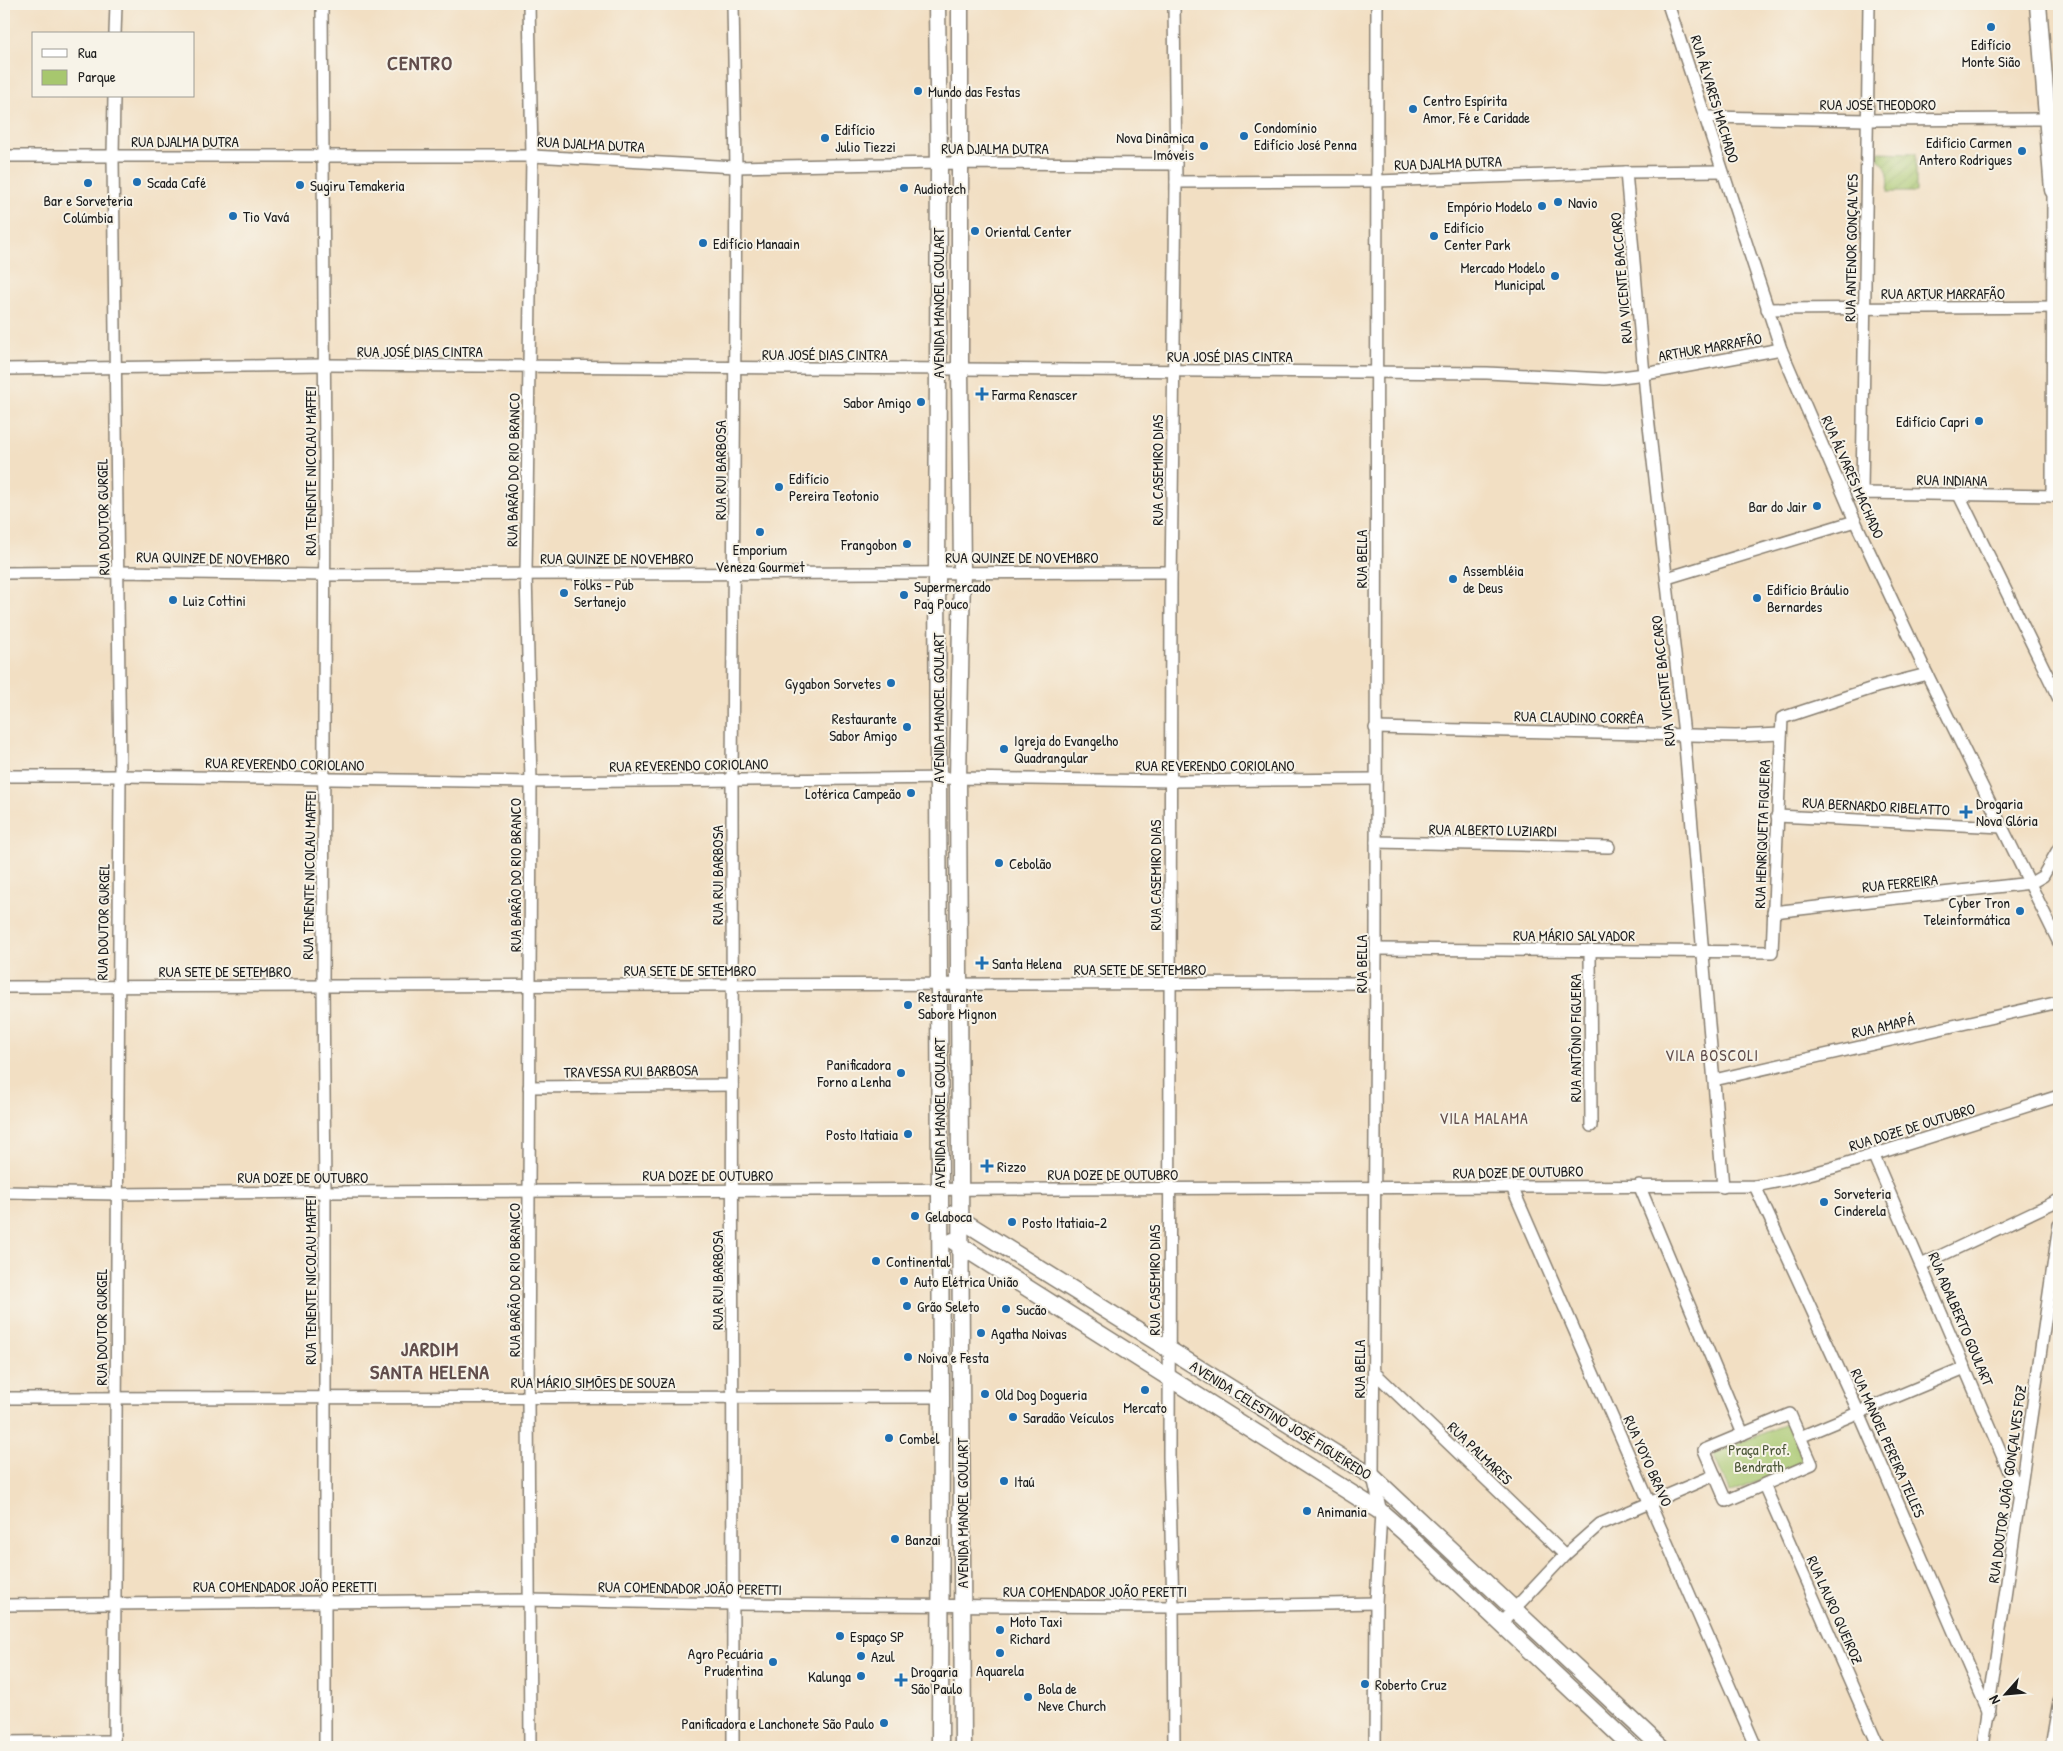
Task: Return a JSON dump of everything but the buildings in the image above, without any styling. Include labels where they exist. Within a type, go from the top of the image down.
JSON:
[{"type":"main road","name":"AVENIDA MANOEL GOULART","points":[[937,4],[939,163],[937,572],[942,1397],[939,1605],[940,1747]]},
{"type":"main road","name":"AVENIDA MANOEL GOULART","points":[[960,4],[959,163],[962,572],[958,778],[963,1747]]},
{"type":"main road","points":[[2038,4],[2056,194]]},
{"type":"main road","name":"AVENIDA CELESTINO JOSÉ FIGUEIREDO","points":[[940,1190],[960,1219],[1373,1477],[1661,1747]]},
{"type":"main road","points":[[941,1233],[960,1219]]},
{"type":"main road","name":"AVENIDA CELESTINO JOSÉ FIGUEIREDO","points":[[941,1233],[1380,1512],[1404,1532],[1632,1747]]},
{"type":"street","points":[[115,32],[116,4]]},
{"type":"street","name":"RUA TENENTE NICOLAU MAFFEI","points":[[322,4],[325,575],[323,986],[325,1747]]},
{"type":"street","name":"RUA BARÃO DO RIO BRANCO","points":[[529,4],[532,156],[526,573],[531,782],[528,1397],[530,1747]]},
{"type":"street","name":"RUA RUI BARBOSA","points":[[733,4],[736,167],[732,779],[733,1747]]},
{"type":"street","name":"RUA CASEMIRO DIAS","points":[[1174,4],[1176,182],[1172,371],[1169,1350],[1174,1747]]},
{"type":"street","name":"RUA BELLA","points":[[1375,1747],[1376,1602],[1380,1512],[1373,1477],[1376,983],[1377,4]]},
{"type":"street","name":"RUA ÁLVARES MACHADO","points":[[1668,4],[1707,117],[1722,171],[1781,349],[1855,521],[1926,674],[2059,943]]},
{"type":"street","name":"RUA ANTENOR GONÇALVES","points":[[1862,493],[1869,4]]},
{"type":"street","name":"RUA DOUTOR GURGEL","points":[[114,98],[120,776],[114,1744]]},
{"type":"street","name":"RUA JOSÉ THEODORO","points":[[1707,117],[1868,120],[2048,119]]},
{"type":"street","name":"RUA DJALMA DUTRA","points":[[4,156],[532,156],[736,167],[939,163],[1176,164]]},
{"type":"street","name":"RUA DJALMA DUTRA","points":[[1176,182],[1376,180],[1722,171]]},
{"type":"street","name":"RUA VICENTE BACCARO","points":[[1626,172],[1645,374],[1684,734],[1723,1187]]},
{"type":"street","points":[[2056,194],[2056,496]]},
{"type":"street","name":"RUA ARTUR MARRAFÃO","points":[[1768,309],[2056,307]]},
{"type":"street","name":"ARTHUR MARRAFÃO","points":[[1645,374],[1781,349]]},
{"type":"street","name":"RUA JOSÉ DIAS CINTRA","points":[[4,369],[324,365],[1487,373],[1605,379],[1645,374]]},
{"type":"street","name":"RUA INDIANA","points":[[1846,498],[1862,493],[2056,496]]},
{"type":"street","points":[[1959,495],[2059,699]]},
{"type":"street","points":[[1667,578],[1855,521]]},
{"type":"street","name":"RUA QUINZE DE NOVEMBRO","points":[[4,573],[118,572],[325,575],[734,572],[1171,572]]},
{"type":"street","name":"RUA HENRIQUETA FIGUEIRA","points":[[1772,952],[1782,718],[1876,687],[1926,674]]},
{"type":"street","name":"RUA CLAUDINO CORRÊA","points":[[1375,728],[1736,736],[1781,734]]},
{"type":"street","name":"RUA REVERENDO CORIOLANO","points":[[4,776],[531,782],[938,778],[1171,781],[1376,779]]},
{"type":"street","name":"RUA BERNARDO RIBELATTO","points":[[1777,816],[2002,827]]},
{"type":"street","name":"RUA ALBERTO LUZIARDI","points":[[1376,842],[1609,847]]},
{"type":"street","points":[[2031,883],[2043,876],[2054,861],[2059,848]]},
{"type":"street","name":"RUA FERREIRA","points":[[1773,912],[2031,883]]},
{"type":"street","name":"RUA MÁRIO SALVADOR","points":[[1376,949],[1772,952]]},
{"type":"street","name":"RUA ANTÔNIO FIGUEIRA","points":[[1590,950],[1591,1126]]},
{"type":"street","name":"RUA SETE DE SETEMBRO","points":[[4,987],[1376,983]]},
{"type":"street","name":"RUA AMAPÁ","points":[[1714,1080],[2059,1002]]},
{"type":"street","name":"TRAVESSA RUI BARBOSA","points":[[529,1087],[732,1085]]},
{"type":"street","name":"RUA DOZE DE OUTUBRO","points":[[4,1192],[117,1194],[1639,1185],[1755,1186],[1786,1180],[2059,1096]]},
{"type":"street","name":"RUA ADALBERTO GOULART","points":[[1873,1154],[2020,1497]]},
{"type":"street","points":[[1639,1185],[1744,1434]]},
{"type":"street","name":"RUA MANOEL PEREIRA TELLES","points":[[1755,1186],[1859,1413],[1988,1713]]},
{"type":"street","name":"RUA YOYO BRAVO","points":[[1512,1187],[1756,1747]]},
{"type":"street","points":[[1921,1265],[2059,1200]]},
{"type":"street","name":"RUA DOUTOR JOÃO GONÇALVES FOZ","points":[[1983,1747],[2056,1271],[2059,1225]]},
{"type":"street","points":[[1800,1437],[1965,1368]]},
{"type":"street","name":"RUA PALMARES","points":[[1374,1372],[1565,1555]]},
{"type":"street","name":"RUA MÁRIO SIMÕES DE SOUZA","points":[[4,1398],[942,1397]]},
{"type":"street","points":[[1790,1414],[1800,1437],[1812,1464],[1726,1501],[1704,1450],[1790,1414]]},
{"type":"street","points":[[1501,1623],[1565,1555],[1600,1524],[1715,1475]]},
{"type":"street","name":"RUA LAURO QUEIROZ","points":[[1764,1485],[1879,1747]]},
{"type":"street","name":"RUA COMENDADOR JOÃO PERETTI","points":[[4,1605],[529,1600],[733,1604],[1173,1607],[1376,1602]]},
{"type":"street","points":[[2050,1747],[2059,1701]]},
{"type":"street","points":[[4,1742],[114,1744]]},
{"type":"green space","points":[[1878,152],[1916,153],[1916,192],[1888,192],[1887,170],[1878,159]]},
{"type":"green space","name":"Praça Prof. Bendrath","points":[[1788,1423],[1805,1461],[1730,1493],[1713,1454]]},
{"type":"place","name":"Edifício Monte Sião","points":[[1991,27]]},
{"type":"place","name":"Mundo das Festas","points":[[918,91]]},
{"type":"place","name":"Centro Espírita Amor, Fé e Caridade","points":[[1413,109]]},
{"type":"place","name":"Condomínio Edifício José Penna","points":[[1244,136]]},
{"type":"place","name":"Edifício Julio Tiezzi","points":[[825,138]]},
{"type":"place","name":"Nova Dinâmica Imóveis","points":[[1204,146]]},
{"type":"place","name":"Edifício Carmen Antero Rodrigues","points":[[2022,151]]},
{"type":"place","name":"Scada Café","points":[[137,182]]},
{"type":"place","name":"Bar e Sorveteria Colúmbia","points":[[88,183]]},
{"type":"place","name":"Sugiru Temakeria","points":[[300,185]]},
{"type":"place","name":"Audiotech","points":[[904,188]]},
{"type":"place","name":"Navio","points":[[1558,202]]},
{"type":"place","name":"Empório Modelo","points":[[1542,206]]},
{"type":"place","name":"Tio Vavá","points":[[233,216]]},
{"type":"place","name":"Oriental Center","points":[[975,231]]},
{"type":"place","name":"Edifício Center Park","points":[[1434,236]]},
{"type":"place","name":"Edifício Manaain","points":[[703,243]]},
{"type":"place","name":"Mercado Modelo Municipal","points":[[1555,276]]},
{"type":"place","name":"Farma Renascer","points":[[982,394]]},
{"type":"place","name":"Sabor Amigo","points":[[921,402]]},
{"type":"place","name":"Edifício Capri","points":[[1979,421]]},
{"type":"place","name":"Edifício Pereira Teotonio","points":[[779,487]]},
{"type":"place","name":"Bar do Jair","points":[[1817,506]]},
{"type":"place","name":"Emporium Veneza Gourmet","points":[[760,532]]},
{"type":"place","name":"Frangobon","points":[[907,544]]},
{"type":"place","name":"Assembléia de Deus","points":[[1453,579]]},
{"type":"place","name":"Folks - Pub Sertanejo","points":[[564,593]]},
{"type":"place","name":"Supermercado Pag Pouco","points":[[904,595]]},
{"type":"place","name":"Edifício Bráulio Bernardes","points":[[1757,598]]},
{"type":"place","name":"Luiz Cottini","points":[[173,600]]},
{"type":"place","name":"Gygabon Sorvetes","points":[[891,683]]},
{"type":"place","name":"Restaurante Sabor Amigo","points":[[907,727]]},
{"type":"place","name":"Igreja do Evangelho Quadrangular","points":[[1004,749]]},
{"type":"place","name":"Lotérica Campeão","points":[[911,793]]},
{"type":"place","name":"Drogaria Nova Glória","points":[[1966,812]]},
{"type":"place","name":"Cebolão","points":[[999,863]]},
{"type":"place","name":"Cyber Tron Teleinformática","points":[[2020,911]]},
{"type":"place","name":"Santa Helena","points":[[982,963]]},
{"type":"place","name":"Restaurante Sabore Mignon","points":[[908,1005]]},
{"type":"place","name":"Panificadora Forno a Lenha","points":[[901,1073]]},
{"type":"place","name":"Posto Itatiaia","points":[[908,1134]]},
{"type":"place","name":"Rizzo","points":[[987,1166]]},
{"type":"place","name":"Sorveteria Cinderela","points":[[1824,1202]]},
{"type":"place","name":"Gelaboca","points":[[915,1216]]},
{"type":"place","name":"Posto Itatiaia-2","points":[[1012,1222]]},
{"type":"place","name":"Continental","points":[[876,1261]]},
{"type":"place","name":"Auto Elétrica União","points":[[904,1281]]},
{"type":"place","name":"Grão Seleto","points":[[907,1306]]},
{"type":"place","name":"Sucão","points":[[1006,1309]]},
{"type":"place","name":"Agatha Noivas","points":[[981,1333]]},
{"type":"place","name":"Noiva e Festa","points":[[908,1357]]},
{"type":"place","name":"Mercato","points":[[1145,1390]]},
{"type":"place","name":"Old Dog Dogueria","points":[[985,1394]]},
{"type":"place","name":"Saradão Veículos","points":[[1013,1417]]},
{"type":"place","name":"Combel","points":[[889,1438]]},
{"type":"place","name":"Itaú","points":[[1004,1481]]},
{"type":"place","name":"Animania","points":[[1307,1511]]},
{"type":"place","name":"Banzai","points":[[895,1539]]},
{"type":"place","name":"Moto Taxi Richard","points":[[1000,1630]]},
{"type":"place","name":"Espaço SP","points":[[840,1636]]},
{"type":"place","name":"Aquarela","points":[[1000,1653]]},
{"type":"place","name":"Azul","points":[[861,1656]]},
{"type":"place","name":"Agro Pecuária Prudentina","points":[[773,1662]]},
{"type":"place","name":"Kalunga","points":[[861,1676]]},
{"type":"place","name":"Drogaria São Paulo","points":[[901,1680]]},
{"type":"place","name":"Roberto Cruz","points":[[1365,1684]]},
{"type":"place","name":"Bola de Neve Church","points":[[1028,1697]]},
{"type":"place","name":"Panificadora e Lanchonete São Paulo","points":[[884,1723]]},
{"type":"district","name":"CENTRO","points":[[420,62]]},
{"type":"district","name":"VILA BOSCOLI","points":[[1712,1055]]},
{"type":"district","name":"VILA MALAMA","points":[[1484,1118]]},
{"type":"district","name":"JARDIM SANTA HELENA","points":[[430,1360]]}]
